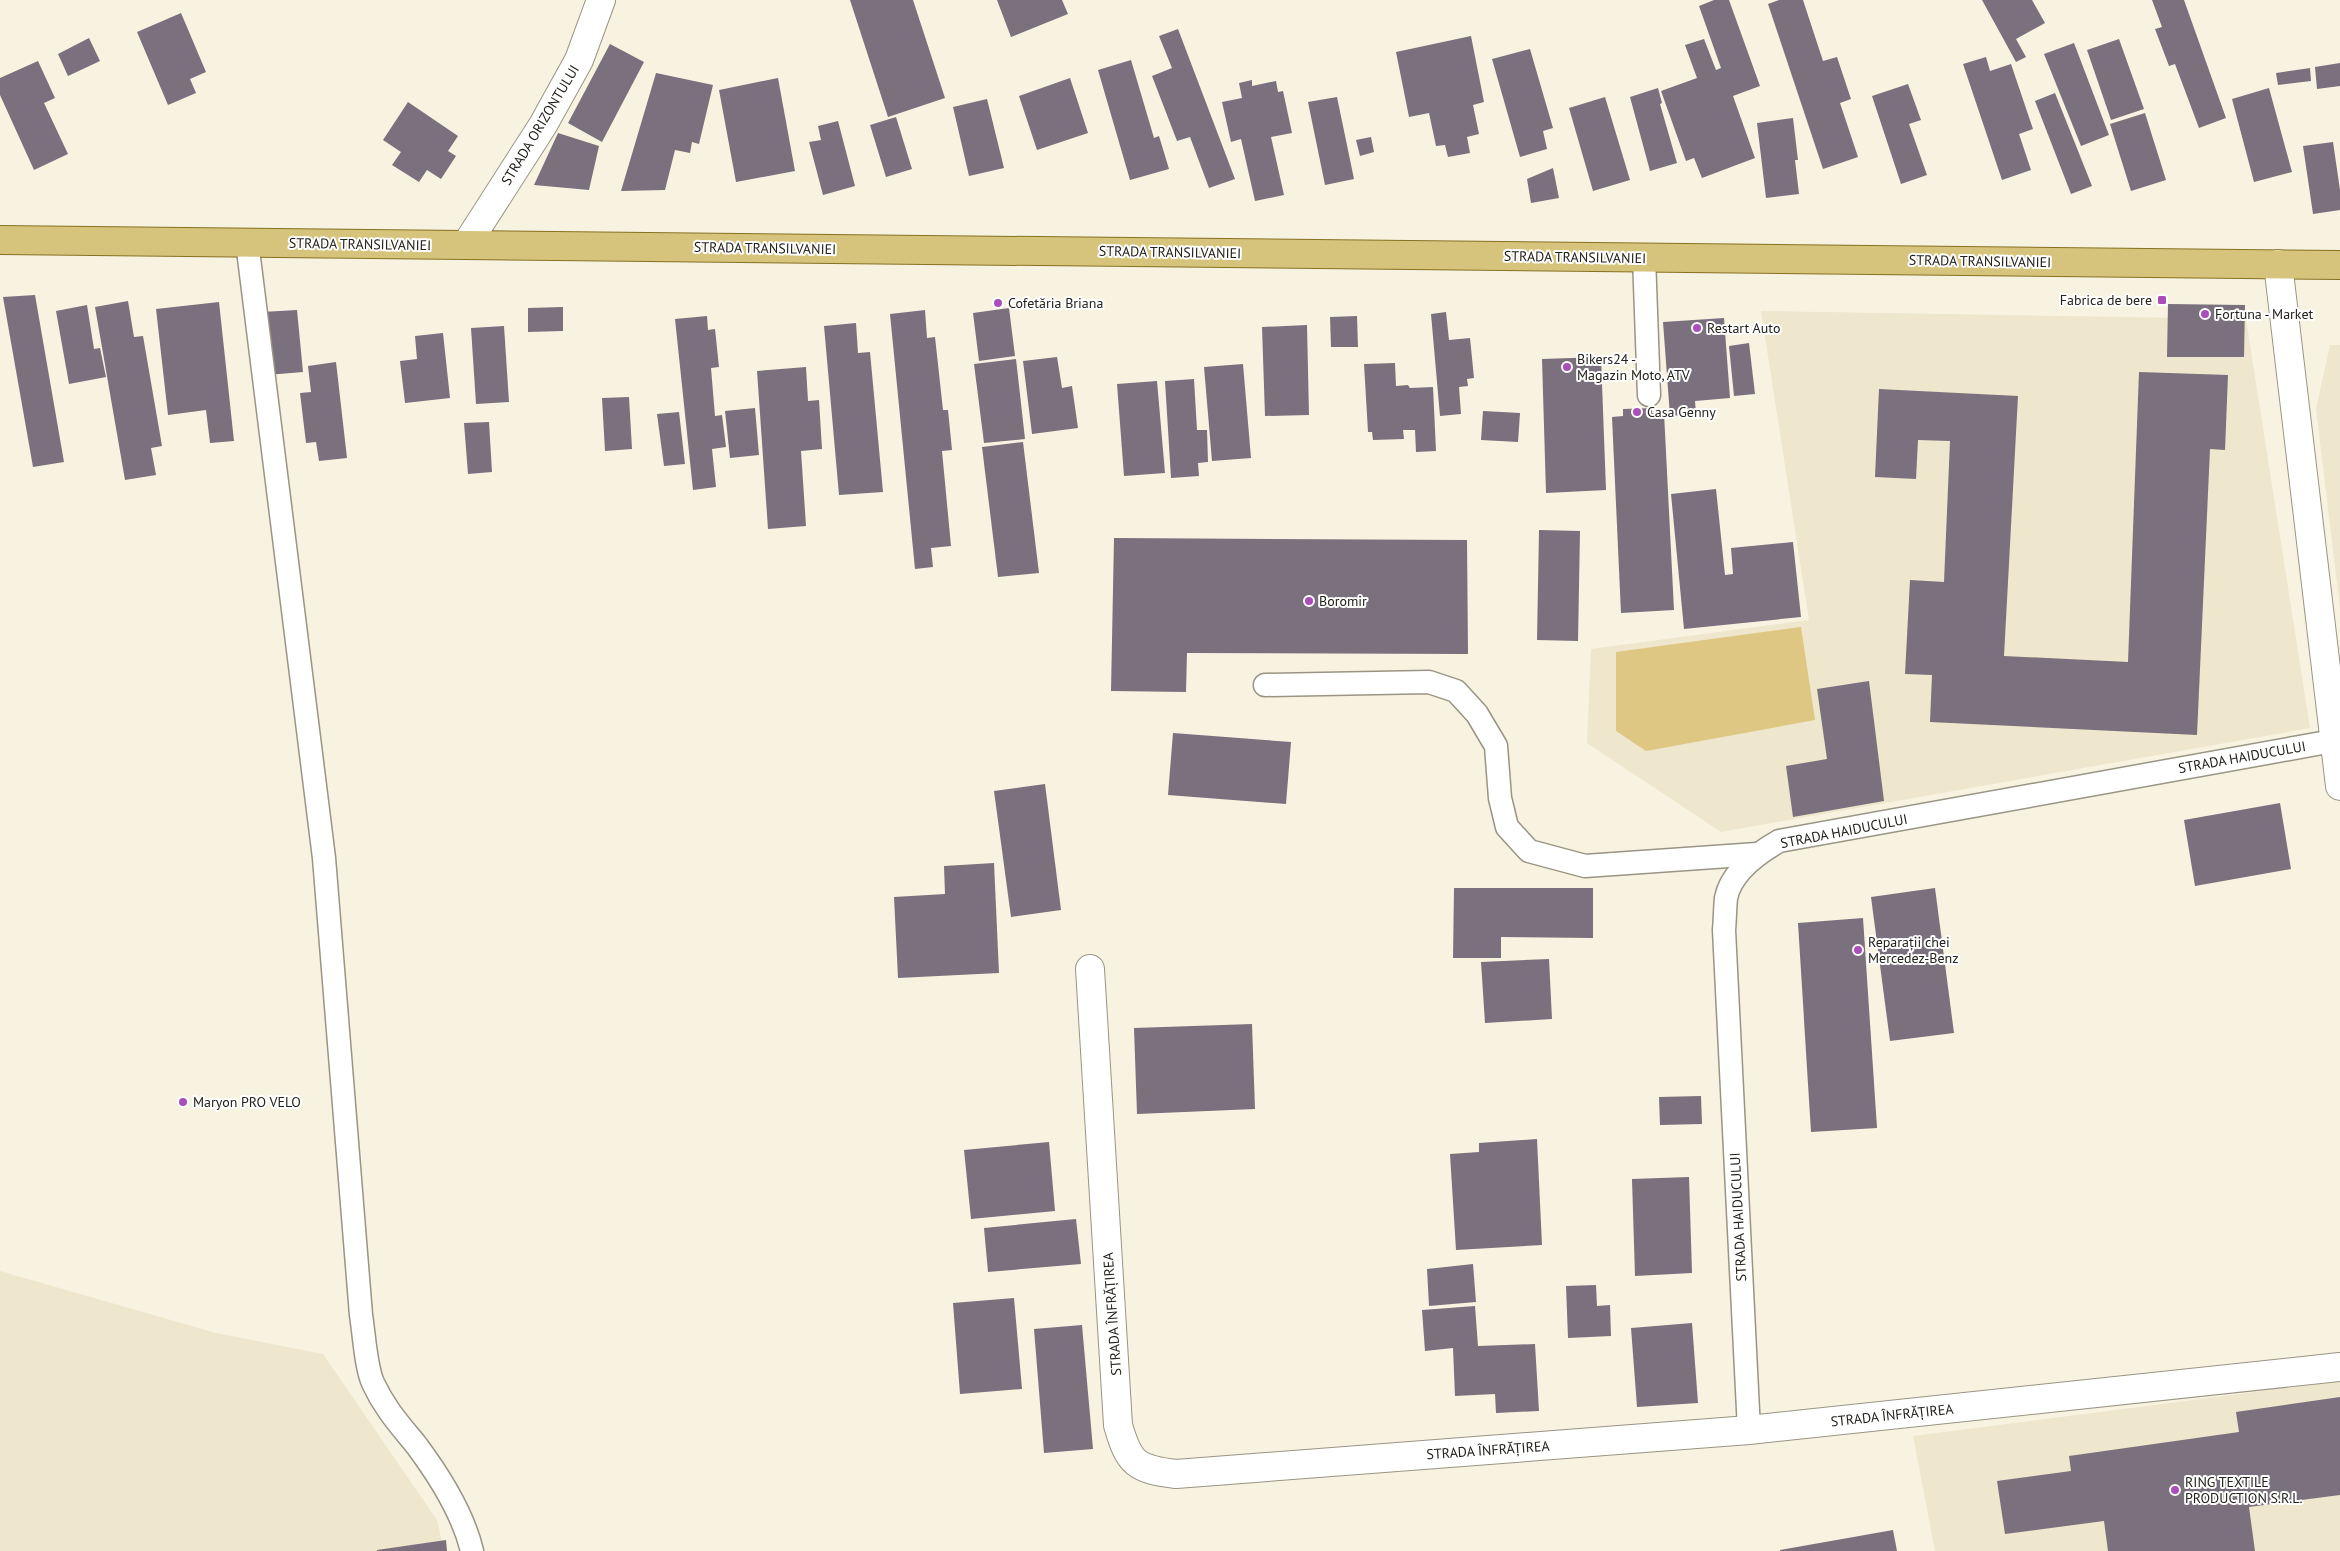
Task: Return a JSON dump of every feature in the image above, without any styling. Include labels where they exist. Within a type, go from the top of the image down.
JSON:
[{"type":"main road","name":"STRADA TRANSILVANIEI","points":[[0,240],[2340,265]]},
{"type":"street","name":"STRADA ORIZONTULUI","points":[[466,245],[543,126],[579,60],[602,0]]},
{"type":"street","points":[[2278,264],[2333,741],[2340,786]]},
{"type":"street","name":"STRADA ÎNFRĂȚIREA","points":[[1090,969],[1118,1425],[1125,1450],[1138,1465],[1156,1472],[1176,1474],[1749,1430],[2340,1367]]},
{"type":"lane","points":[[247,242],[324,858],[362,1316],[372,1381],[388,1412],[417,1447],[450,1495],[472,1551]]},
{"type":"lane","points":[[1644,257],[1649,395]]},
{"type":"lane","points":[[1265,686],[1429,682],[1456,691],[1477,714],[1496,746],[1500,798],[1507,827],[1529,851],[1585,866],[1757,854]]},
{"type":"lane","name":"STRADA HAIDUCULUI","points":[[1749,1430],[1724,930],[1726,896],[1736,876],[1757,854],[1779,841],[2333,741]]},
{"type":"shaded area","points":[[1761,311],[2246,319],[2310,728],[1721,832],[1587,743],[1591,649],[1809,620]]},
{"type":"shaded area","points":[[2330,345],[2340,345],[2340,608],[2316,409]]},
{"type":"shaded area","points":[[1801,627],[1815,720],[1646,751],[1616,731],[1616,652]]},
{"type":"shaded area","points":[[0,1271],[216,1333],[323,1354],[437,1520],[444,1551],[0,1551]]},
{"type":"shaded area","points":[[2340,1381],[2340,1551],[1935,1551],[1913,1436]]},
{"type":"building","points":[[850,0],[913,0],[945,98],[888,117]]},
{"type":"building","points":[[997,0],[1062,0],[1068,14],[1011,37]]},
{"type":"building","points":[[1714,0],[1729,0],[1760,86],[1733,96],[1755,158],[1702,178],[1694,158],[1686,161],[1661,91],[1697,78],[1685,45],[1704,39],[1716,70],[1721,68],[1699,6]]},
{"type":"building","points":[[1779,0],[1803,0],[1823,61],[1837,57],[1851,99],[1840,103],[1858,157],[1823,169],[1768,4]]},
{"type":"building","points":[[1982,0],[2032,0],[2045,23],[2016,39],[2026,57],[2016,62]]},
{"type":"building","points":[[2152,0],[2184,0],[2226,118],[2199,128],[2175,64],[2169,66],[2155,29],[2162,27]]},
{"type":"building","points":[[181,13],[206,72],[190,79],[196,93],[168,105],[137,32]]},
{"type":"building","points":[[1178,29],[1235,179],[1209,188],[1190,137],[1177,141],[1152,76],[1172,68],[1159,36]]},
{"type":"building","points":[[1471,36],[1484,102],[1473,105],[1479,134],[1467,137],[1470,153],[1448,157],[1445,145],[1436,146],[1429,113],[1409,117],[1396,52]]},
{"type":"building","points":[[89,38],[100,61],[68,76],[58,54]]},
{"type":"building","points":[[2119,39],[2144,109],[2111,120],[2087,50]]},
{"type":"building","points":[[2074,43],[2109,135],[2081,146],[2044,54]]},
{"type":"building","points":[[610,44],[644,62],[602,142],[568,123]]},
{"type":"building","points":[[1530,49],[1553,128],[1543,131],[1547,149],[1520,157],[1492,59]]},
{"type":"building","points":[[1986,57],[1990,71],[2011,64],[2033,129],[2019,134],[2031,170],[2002,180],[1963,64]]},
{"type":"building","points":[[1131,60],[1154,138],[1159,136],[1169,169],[1130,180],[1098,70]]},
{"type":"building","points":[[38,61],[55,98],[44,103],[68,154],[34,170],[0,95],[0,78]]},
{"type":"building","points":[[2340,63],[2340,86],[2317,89],[2315,67]]},
{"type":"building","points":[[2310,68],[2311,81],[2278,85],[2276,73]]},
{"type":"building","points":[[656,73],[713,85],[699,144],[692,142],[690,153],[675,150],[665,190],[621,191]]},
{"type":"building","points":[[778,78],[795,171],[736,182],[719,90]]},
{"type":"building","points":[[1070,78],[1088,133],[1037,150],[1019,96]]},
{"type":"building","points":[[1252,80],[1252,86],[1276,81],[1278,92],[1283,91],[1292,133],[1271,137],[1284,195],[1255,201],[1241,139],[1231,142],[1222,102],[1242,98],[1239,83]]},
{"type":"building","points":[[1908,84],[1921,120],[1909,124],[1927,175],[1901,184],[1872,96]]},
{"type":"building","points":[[1658,88],[1662,103],[1660,104],[1677,163],[1650,171],[1630,97]]},
{"type":"building","points":[[2269,88],[2292,172],[2254,182],[2232,99]]},
{"type":"building","points":[[2055,93],[2092,186],[2071,194],[2035,101]]},
{"type":"building","points":[[1337,97],[1354,179],[1325,185],[1308,102]]},
{"type":"building","points":[[1605,97],[1630,180],[1593,191],[1569,108]]},
{"type":"building","points":[[987,99],[1004,168],[969,176],[953,107]]},
{"type":"building","points":[[408,102],[458,136],[448,151],[456,156],[441,179],[427,170],[419,182],[392,165],[401,152],[383,140]]},
{"type":"building","points":[[2145,113],[2166,180],[2131,191],[2110,124]]},
{"type":"building","points":[[896,117],[912,169],[886,177],[870,125]]},
{"type":"building","points":[[1793,118],[1798,160],[1795,160],[1799,194],[1766,198],[1757,123]]},
{"type":"building","points":[[838,121],[855,186],[823,195],[809,142],[821,140],[818,126]]},
{"type":"building","points":[[558,133],[599,146],[589,190],[534,185]]},
{"type":"building","points":[[1371,137],[1374,152],[1360,156],[1356,140]]},
{"type":"building","points":[[2333,142],[2340,190],[2340,210],[2313,214],[2303,146]]},
{"type":"building","points":[[1553,168],[1559,198],[1531,203],[1527,179]]},
{"type":"building","points":[[35,295],[64,462],[33,467],[3,297]]},
{"type":"building","points":[[128,301],[134,337],[143,336],[162,446],[151,448],[156,475],[125,480],[95,307]]},
{"type":"building","points":[[219,302],[234,441],[210,443],[206,410],[168,415],[156,309]]},
{"type":"building","points":[[2168,304],[2245,305],[2244,357],[2167,357]]},
{"type":"building","points":[[87,305],[94,349],[100,348],[106,377],[69,384],[56,311]]},
{"type":"building","points":[[563,307],[563,331],[528,332],[528,308]]},
{"type":"building","points":[[1009,308],[1015,356],[979,361],[973,313]]},
{"type":"building","points":[[297,310],[303,372],[267,375],[262,312]]},
{"type":"building","points":[[925,310],[927,338],[935,337],[943,410],[948,410],[952,450],[942,451],[951,546],[931,548],[933,567],[915,569],[890,314]]},
{"type":"building","points":[[1446,312],[1449,340],[1470,338],[1474,378],[1467,379],[1468,386],[1459,387],[1461,414],[1440,416],[1431,314]]},
{"type":"building","points":[[707,316],[708,330],[715,329],[719,367],[711,368],[715,416],[722,415],[726,447],[712,449],[716,487],[693,490],[675,319]]},
{"type":"building","points":[[1357,316],[1358,347],[1331,347],[1330,317]]},
{"type":"building","points":[[1724,318],[1730,398],[1695,401],[1696,414],[1670,416],[1663,322]]},
{"type":"building","points":[[856,323],[858,353],[870,352],[883,492],[839,495],[824,326]]},
{"type":"building","points":[[1307,325],[1309,415],[1265,416],[1262,327]]},
{"type":"building","points":[[504,326],[509,402],[476,404],[471,328]]},
{"type":"building","points":[[443,333],[450,398],[405,403],[400,361],[417,359],[415,336]]},
{"type":"building","points":[[1749,343],[1755,394],[1734,396],[1729,346]]},
{"type":"building","points":[[1057,357],[1062,388],[1072,386],[1078,428],[1032,434],[1023,361]]},
{"type":"building","points":[[1601,357],[1606,490],[1546,493],[1542,359]]},
{"type":"building","points":[[1016,359],[1025,439],[984,443],[974,364]]},
{"type":"building","points":[[336,362],[347,458],[319,461],[316,442],[306,443],[300,393],[311,392],[308,366]]},
{"type":"building","points":[[1395,363],[1396,386],[1408,385],[1410,388],[1433,387],[1436,451],[1416,452],[1415,430],[1403,430],[1404,439],[1373,440],[1372,432],[1368,432],[1364,364]]},
{"type":"building","points":[[1243,364],[1251,458],[1212,461],[1204,367]]},
{"type":"building","points":[[806,367],[808,401],[819,400],[822,449],[801,451],[806,526],[768,529],[757,371]]},
{"type":"building","points":[[2139,372],[2228,375],[2225,450],[2210,449],[2197,735],[1930,722],[1932,675],[1905,674],[1910,580],[1944,582],[1950,441],[1918,440],[1916,479],[1875,477],[1879,389],[2018,396],[2004,656],[2128,662]]},
{"type":"building","points":[[1194,379],[1197,430],[1207,430],[1208,462],[1198,463],[1199,476],[1171,478],[1165,381]]},
{"type":"building","points":[[1157,381],[1165,473],[1124,476],[1117,384]]},
{"type":"building","points":[[629,397],[632,449],[605,451],[602,398]]},
{"type":"building","points":[[755,408],[759,455],[730,458],[725,411]]},
{"type":"building","points":[[1652,408],[1652,413],[1664,413],[1674,610],[1621,613],[1612,417],[1623,416],[1623,409]]},
{"type":"building","points":[[1483,411],[1520,413],[1518,442],[1481,440]]},
{"type":"building","points":[[679,412],[685,464],[664,466],[657,414]]},
{"type":"building","points":[[489,422],[492,472],[468,474],[464,423]]},
{"type":"building","points":[[1023,442],[1039,573],[998,577],[982,447]]},
{"type":"building","points":[[1716,489],[1725,575],[1733,574],[1731,548],[1793,542],[1801,617],[1684,629],[1671,494]]},
{"type":"building","points":[[1539,530],[1580,531],[1578,641],[1537,640]]},
{"type":"building","points":[[1114,538],[1467,540],[1468,654],[1187,653],[1186,692],[1111,691]]},
{"type":"building","points":[[1869,681],[1884,801],[1793,817],[1786,766],[1827,759],[1817,689]]},
{"type":"building","points":[[1173,733],[1291,742],[1286,804],[1168,795]]},
{"type":"building","points":[[1045,784],[1061,910],[1011,917],[994,791]]},
{"type":"building","points":[[2280,803],[2291,869],[2195,886],[2184,820]]},
{"type":"building","points":[[994,863],[999,973],[898,978],[894,897],[945,894],[944,866]]},
{"type":"building","points":[[1454,888],[1593,888],[1593,938],[1501,937],[1501,958],[1453,958]]},
{"type":"building","points":[[1935,888],[1954,1033],[1890,1041],[1871,897]]},
{"type":"building","points":[[1863,918],[1877,1128],[1811,1132],[1798,923]]},
{"type":"building","points":[[1549,959],[1552,1019],[1485,1023],[1481,962]]},
{"type":"building","points":[[1252,1024],[1255,1109],[1137,1114],[1134,1028]]},
{"type":"building","points":[[1701,1096],[1702,1124],[1660,1125],[1659,1097]]},
{"type":"building","points":[[1537,1139],[1542,1245],[1456,1250],[1450,1154],[1479,1152],[1479,1143]]},
{"type":"building","points":[[1049,1142],[1055,1211],[971,1219],[964,1150]]},
{"type":"building","points":[[1689,1177],[1692,1273],[1635,1276],[1632,1179]]},
{"type":"building","points":[[1076,1219],[1081,1264],[988,1272],[984,1228]]},
{"type":"building","points":[[1473,1264],[1476,1302],[1429,1306],[1427,1269]]},
{"type":"building","points":[[1596,1285],[1597,1306],[1610,1305],[1611,1336],[1568,1338],[1566,1286]]},
{"type":"building","points":[[1014,1298],[1022,1389],[960,1394],[953,1303]]},
{"type":"building","points":[[1475,1306],[1478,1346],[1535,1344],[1539,1411],[1496,1413],[1495,1394],[1455,1396],[1453,1348],[1425,1351],[1422,1310]]},
{"type":"building","points":[[1692,1323],[1698,1403],[1637,1407],[1631,1328]]},
{"type":"building","points":[[1082,1325],[1093,1449],[1044,1453],[1034,1329]]},
{"type":"building","points":[[2340,1397],[2340,1495],[2249,1507],[2255,1551],[2108,1551],[2104,1521],[2005,1534],[1997,1481],[2071,1471],[2069,1456],[2239,1432],[2236,1412]]},
{"type":"building","points":[[1893,1530],[1897,1551],[1780,1551],[1780,1550]]},
{"type":"building","points":[[446,1540],[447,1551],[377,1551],[377,1550]]},
{"type":"place","name":"Fabrica de bere","points":[[2162,300]]},
{"type":"place","name":"Cofetăria Briana","points":[[998,303]]},
{"type":"place","name":"Fortuna - Market","points":[[2205,314]]},
{"type":"place","name":"Restart Auto","points":[[1697,328]]},
{"type":"place","name":"Bikers24 - Magazin Moto, ATV","points":[[1567,367]]},
{"type":"place","name":"Casa Genny","points":[[1637,412]]},
{"type":"place","name":"Boromir","points":[[1309,601]]},
{"type":"place","name":"Reparații chei Mercedez-Benz","points":[[1858,950]]},
{"type":"place","name":"Maryon PRO VELO","points":[[183,1102]]},
{"type":"place","name":"RING TEXTILE PRODUCTION S.R.L.","points":[[2175,1490]]}]
